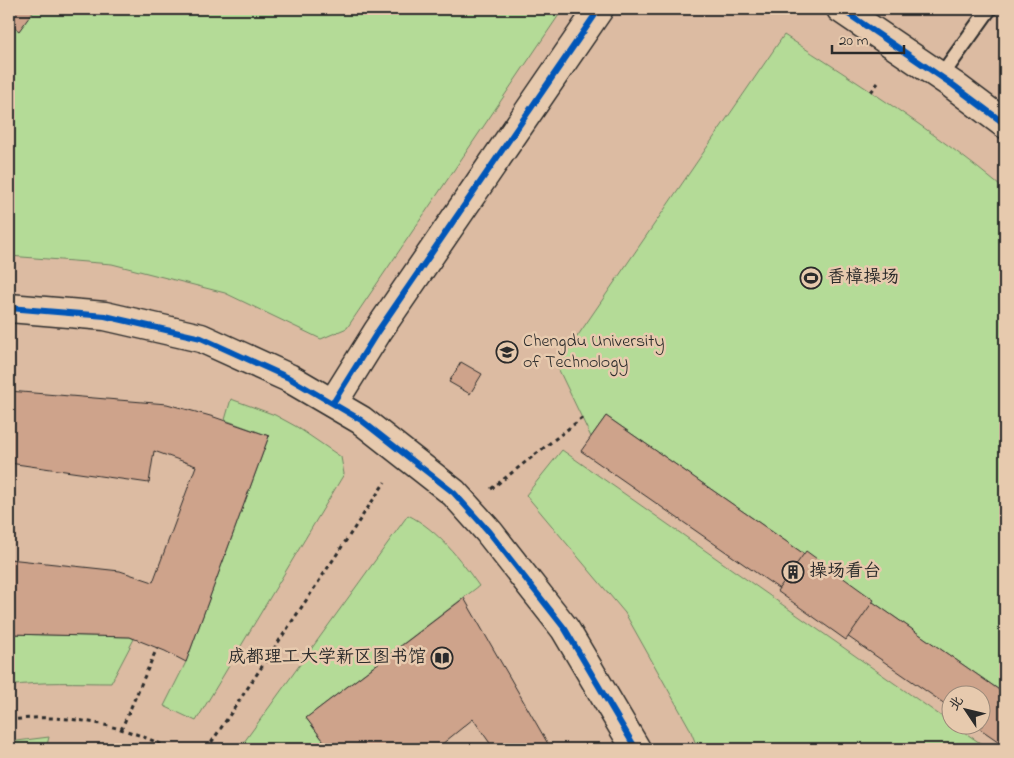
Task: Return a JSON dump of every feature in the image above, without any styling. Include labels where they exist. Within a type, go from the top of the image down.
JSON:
[{"type":"street","points":[[333,402],[378,331],[599,9]]},
{"type":"street","points":[[841,9],[941,76],[1005,124]]},
{"type":"street","points":[[9,308],[105,316],[201,338],[289,378],[361,420],[454,493],[489,532],[565,629],[636,749]]},
{"type":"lane","points":[[941,76],[989,9]]},
{"type":"path","points":[[871,92],[878,83]]},
{"type":"path","points":[[491,489],[582,418]]},
{"type":"path","points":[[206,749],[385,482]]},
{"type":"path","points":[[121,730],[157,648]]},
{"type":"path","points":[[9,720],[48,718],[104,724],[157,742],[170,749]]},
{"type":"shaded area","name":"Chengdu University of Technology","points":[[9,9],[1005,9],[1005,749],[9,749]]},
{"type":"green space","points":[[9,9],[563,9],[347,328],[321,339],[225,293],[112,264],[9,256]]},
{"type":"green space","name":"香樟操场","points":[[784,35],[925,128],[1005,190],[1005,694],[606,416],[591,437],[557,366]]},
{"type":"green space","points":[[231,399],[275,415],[297,427],[341,457],[344,474],[196,721],[164,706],[186,662],[269,436],[225,420]]},
{"type":"green space","points":[[562,450],[942,717],[942,736],[970,736],[989,749],[698,749],[689,727],[625,613],[526,495]]},
{"type":"green space","points":[[408,515],[419,521],[448,546],[479,586],[306,718],[330,749],[239,749]]},
{"type":"green space","points":[[9,634],[130,637],[134,639],[111,683],[47,683],[9,686]]},
{"type":"green space","points":[[49,737],[46,749],[9,749],[9,742]]},
{"type":"building","points":[[9,9],[35,9],[19,31],[9,23]]},
{"type":"building","points":[[461,362],[482,374],[470,394],[449,382]]},
{"type":"building","points":[[9,391],[167,404],[214,417],[269,436],[186,662],[130,637],[9,634],[9,559],[120,571],[153,582],[196,466],[154,451],[149,483],[9,463]]},
{"type":"building","name":"操场看台","points":[[606,416],[1005,694],[1005,746],[990,736],[992,686],[942,686],[942,702],[581,451]]},
{"type":"building","points":[[806,551],[874,600],[846,640],[777,591]]},
{"type":"building","name":"成都理工大学新区图书馆","points":[[464,598],[551,749],[494,749],[473,719],[436,749],[330,749],[306,718]]},
{"type":"cycle path","points":[[333,403],[378,331],[599,9]]},
{"type":"cycle path","points":[[841,9],[953,85],[1005,124]]},
{"type":"cycle path","points":[[9,308],[105,316],[201,338],[289,378],[361,420],[454,493],[489,532],[565,629],[636,749]]},
{"type":"place","name":"香樟操场","points":[[811,278]]},
{"type":"place","name":"Chengdu University of Technology","points":[[507,352]]},
{"type":"place","name":"操场看台","points":[[793,572]]},
{"type":"place","name":"成都理工大学新区图书馆","points":[[442,658]]}]
